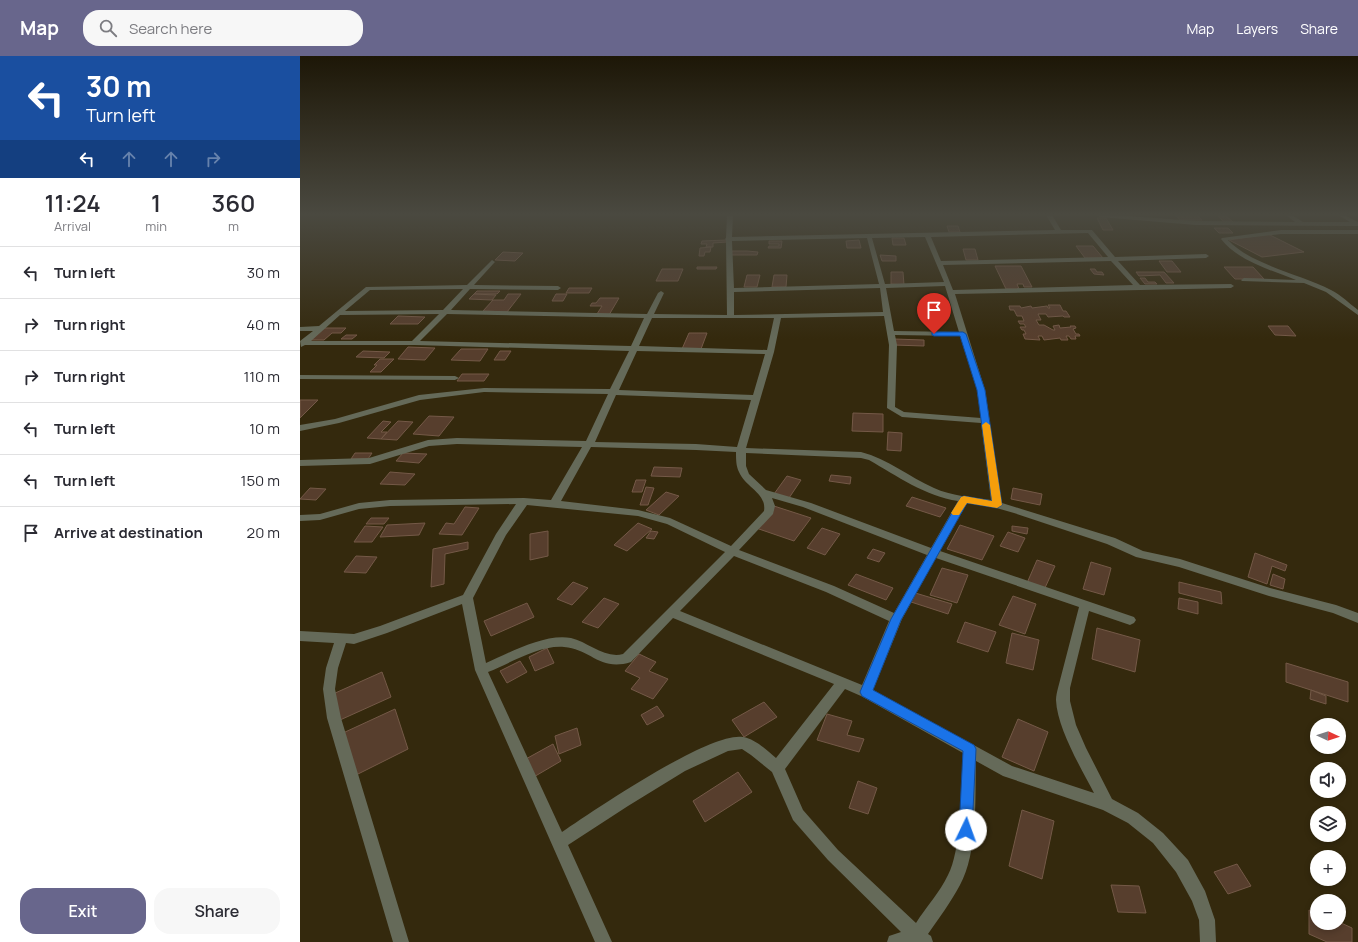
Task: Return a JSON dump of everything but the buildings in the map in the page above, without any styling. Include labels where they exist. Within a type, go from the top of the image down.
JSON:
[{"type":"street","points":[[729,256],[731,290],[730,317]]},
{"type":"street","points":[[875,256],[883,287],[893,345],[891,408],[902,414],[985,421]]},
{"type":"street","points":[[936,256],[951,292],[981,390],[997,505]]},
{"type":"street","points":[[1112,256],[1138,287]]},
{"type":"street","points":[[939,263],[1195,256]]},
{"type":"street","points":[[1247,256],[1332,293],[1358,313]]},
{"type":"street","points":[[414,343],[492,262]]},
{"type":"street","points":[[1244,280],[1307,282]]},
{"type":"street","points":[[731,290],[883,287],[948,284]]},
{"type":"street","points":[[951,292],[1231,286]]},
{"type":"street","points":[[302,345],[337,313],[368,288],[558,288]]},
{"type":"street","points":[[554,504],[589,443],[661,293]]},
{"type":"street","points":[[337,313],[445,312],[730,317],[887,314]]},
{"type":"street","points":[[481,670],[540,646],[558,642],[573,643],[611,660],[622,661],[632,654],[769,512],[771,502],[744,474],[741,466],[741,450],[770,352],[778,316]]},
{"type":"street","points":[[300,329],[321,328]]},
{"type":"street","points":[[891,333],[963,334]]},
{"type":"street","points":[[302,345],[414,343],[770,352]]},
{"type":"street","points":[[300,377],[455,378]]},
{"type":"street","points":[[300,428],[336,421],[419,398],[448,393],[484,390],[614,392],[756,398]]},
{"type":"street","points":[[300,463],[370,461],[415,447],[442,441],[589,443],[861,455],[872,458],[930,490],[946,496],[997,505],[1111,541],[1140,554],[1180,563],[1269,592],[1336,609],[1358,618]]},
{"type":"street","points":[[761,491],[807,505],[933,553],[1130,620]]},
{"type":"street","points":[[866,692],[896,619],[964,499]]},
{"type":"street","points":[[524,501],[501,534],[467,598],[481,670],[604,942]]},
{"type":"street","points":[[300,518],[320,516],[373,504],[524,501],[638,514],[670,521],[732,551],[830,589],[896,619]]},
{"type":"street","points":[[300,636],[354,639],[467,598]]},
{"type":"street","points":[[1085,605],[1064,688],[1063,701],[1068,719],[1076,738],[1107,804]]},
{"type":"street","points":[[672,613],[866,692],[1008,771],[1107,804],[1133,818],[1158,838],[1182,866],[1199,897],[1207,920],[1208,942]]},
{"type":"street","points":[[341,639],[332,668],[329,689],[334,718],[401,942]]},
{"type":"street","points":[[776,768],[843,682]]},
{"type":"street","points":[[560,842],[657,779],[725,745],[742,743],[755,750],[776,768],[798,816],[833,855],[921,939]]},
{"type":"street","points":[[921,939],[955,879],[962,862],[965,841],[970,749]]},
{"type":"street","points":[[895,942],[921,939]]},
{"type":"slow traffic","points":[[956,513],[964,499],[997,505],[986,425]]},
{"type":"route","points":[[934,334],[963,334],[981,390],[997,505],[964,499],[896,619],[866,692],[970,749],[966,830]]}]
